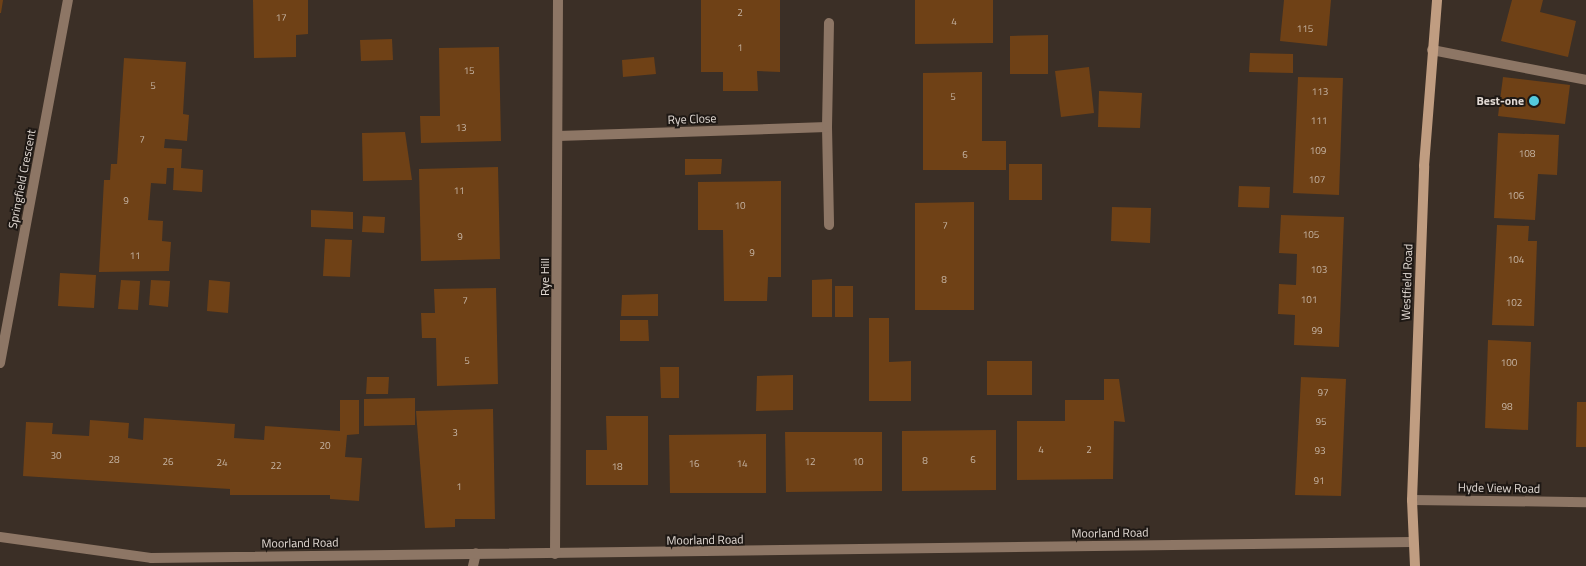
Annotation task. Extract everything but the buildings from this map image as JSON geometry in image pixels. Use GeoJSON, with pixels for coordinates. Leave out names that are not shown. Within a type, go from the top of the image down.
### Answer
{"type":"FeatureCollection","features":[{"type":"Feature","properties":{"kind":"street","name":"Springfield Crescent"},"geometry":{"type":"LineString","coordinates":[[0,363],[68,0]]}},
{"type":"Feature","properties":{"kind":"street","name":"Rye Hill"},"geometry":{"type":"LineString","coordinates":[[555,554],[558,0]]}},
{"type":"Feature","properties":{"kind":"street","name":"Westfield Road"},"geometry":{"type":"LineString","coordinates":[[1414,566],[1412,500],[1432,50],[1437,0]]}},
{"type":"Feature","properties":{"kind":"street"},"geometry":{"type":"LineString","coordinates":[[829,23],[827,127],[829,225]]}},
{"type":"Feature","properties":{"kind":"street"},"geometry":{"type":"LineString","coordinates":[[1432,50],[1586,80]]}},
{"type":"Feature","properties":{"kind":"street","name":"Rye Close"},"geometry":{"type":"LineString","coordinates":[[558,136],[827,127]]}},
{"type":"Feature","properties":{"kind":"street","name":"Hyde View Road"},"geometry":{"type":"LineString","coordinates":[[1412,500],[1586,502]]}},
{"type":"Feature","properties":{"kind":"street","name":"Moorland Road"},"geometry":{"type":"LineString","coordinates":[[0,538],[151,558],[219,561],[476,553],[555,554],[1412,542]]}},
{"type":"Feature","properties":{"kind":"street"},"geometry":{"type":"LineString","coordinates":[[473,566],[476,553]]}},
{"type":"Feature","properties":{"kind":"place","name":"Best-one"},"geometry":{"type":"Point","coordinates":[1534,101]}}]}
